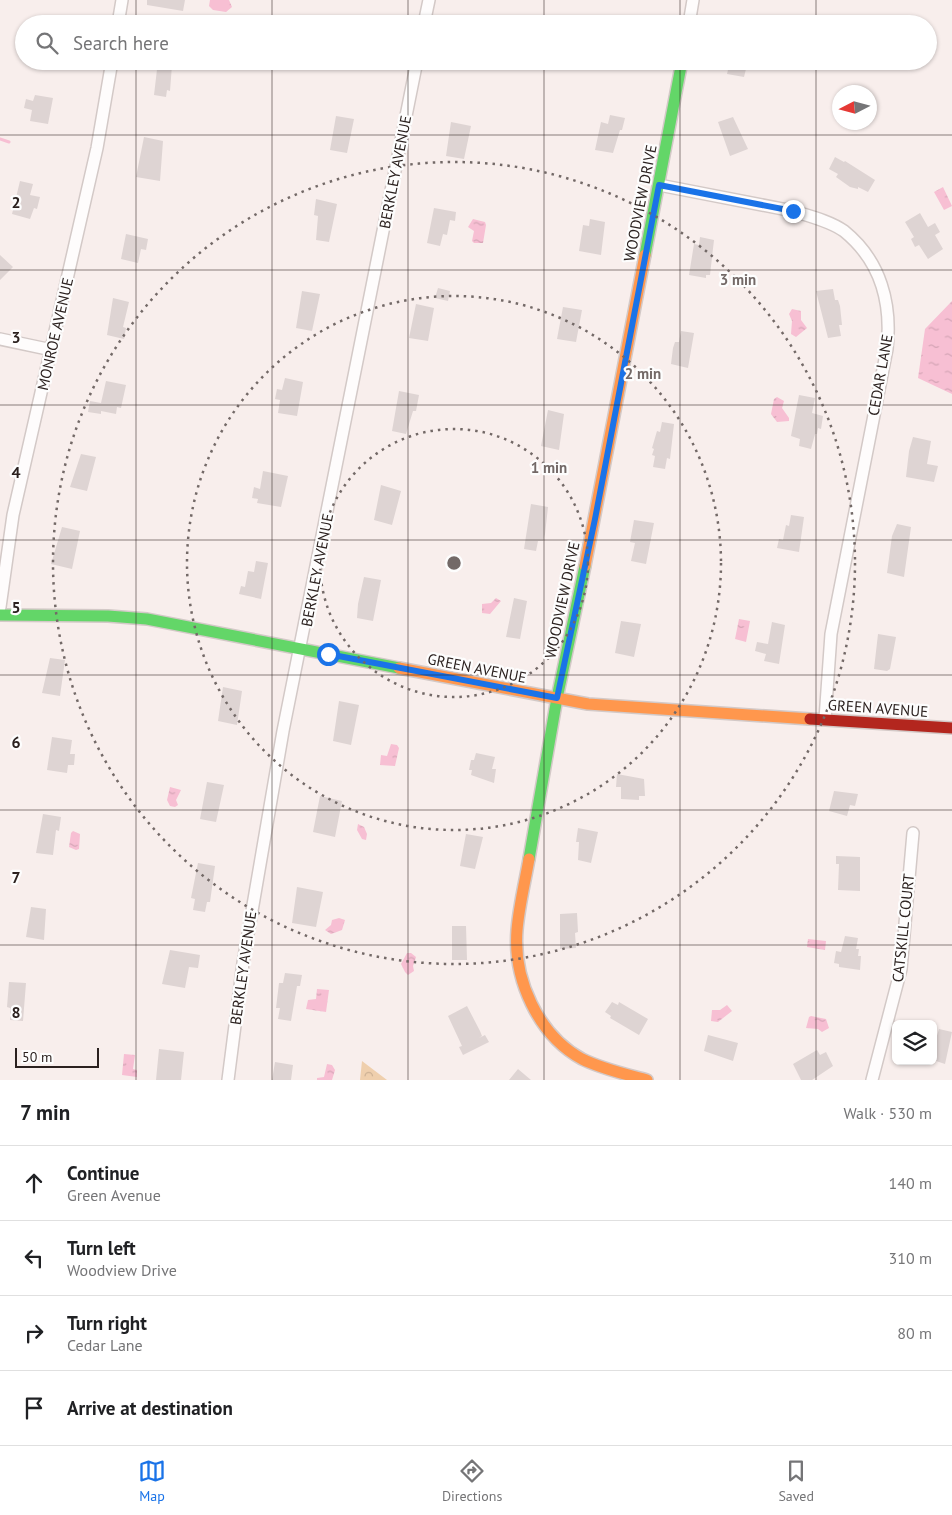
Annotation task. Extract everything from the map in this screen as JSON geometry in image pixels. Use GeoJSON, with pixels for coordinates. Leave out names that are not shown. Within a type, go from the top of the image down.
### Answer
{"type":"FeatureCollection","features":[{"type":"Feature","properties":{"kind":"street"},"geometry":{"type":"LineString","coordinates":[[120,15],[122,0]]}},
{"type":"Feature","properties":{"kind":"street"},"geometry":{"type":"LineString","coordinates":[[426,15],[429,0]]}},
{"type":"Feature","properties":{"kind":"street"},"geometry":{"type":"LineString","coordinates":[[691,15],[694,0]]}},
{"type":"Feature","properties":{"kind":"street","name":"MONROE AVENUE"},"geometry":{"type":"LineString","coordinates":[[0,607],[15,508],[97,148],[110,70]]}},
{"type":"Feature","properties":{"kind":"street","name":"BERKLEY AVENUE"},"geometry":{"type":"LineString","coordinates":[[228,1080],[243,963],[283,731],[301,649],[415,70]]}},
{"type":"Feature","properties":{"kind":"street","name":"WOODVIEW DRIVE"},"geometry":{"type":"LineString","coordinates":[[647,1080],[599,1066],[574,1053],[540,1018],[526,997],[516,951],[517,930],[557,698],[595,519],[680,70]]}},
{"type":"Feature","properties":{"kind":"street","name":"CEDAR LANE"},"geometry":{"type":"LineString","coordinates":[[659,185],[815,217],[842,230],[868,255],[881,278],[888,314],[888,350],[831,634],[825,719]]}},
{"type":"Feature","properties":{"kind":"street"},"geometry":{"type":"LineString","coordinates":[[0,339],[52,350]]}},
{"type":"Feature","properties":{"kind":"street","name":"GREEN AVENUE"},"geometry":{"type":"LineString","coordinates":[[0,615],[128,616],[588,704],[952,728]]}},
{"type":"Feature","properties":{"kind":"street","name":"CATSKILL COURT"},"geometry":{"type":"LineString","coordinates":[[872,1080],[901,969],[912,833]]}},
{"type":"Feature","properties":{"kind":"green space"},"geometry":{"type":"Polygon","coordinates":[[[362,1061],[387,1080],[360,1080],[362,1061]]]}},
{"type":"Feature","properties":{"kind":"water"},"geometry":{"type":"Polygon","coordinates":[[[210,0],[229,0],[232,7],[226,12],[213,10],[209,6],[210,0]]]}},
{"type":"Feature","properties":{"kind":"water"},"geometry":{"type":"Polygon","coordinates":[[[943,187],[952,206],[944,210],[934,192],[943,187]]]}},
{"type":"Feature","properties":{"kind":"water"},"geometry":{"type":"Polygon","coordinates":[[[473,219],[485,222],[483,243],[474,243],[472,241],[474,231],[468,227],[473,219]]]}},
{"type":"Feature","properties":{"kind":"water"},"geometry":{"type":"Polygon","coordinates":[[[952,301],[952,394],[918,378],[925,329],[952,301]]]}},
{"type":"Feature","properties":{"kind":"water"},"geometry":{"type":"Polygon","coordinates":[[[792,309],[801,311],[801,320],[807,328],[796,337],[791,334],[792,321],[789,314],[792,309]]]}},
{"type":"Feature","properties":{"kind":"water"},"geometry":{"type":"Polygon","coordinates":[[[777,397],[784,401],[782,408],[789,421],[777,422],[771,414],[774,399],[777,397]]]}},
{"type":"Feature","properties":{"kind":"water"},"geometry":{"type":"Polygon","coordinates":[[[496,598],[501,601],[490,614],[482,613],[482,604],[491,603],[496,598]]]}},
{"type":"Feature","properties":{"kind":"water"},"geometry":{"type":"Polygon","coordinates":[[[739,619],[750,621],[746,642],[735,639],[739,619]]]}},
{"type":"Feature","properties":{"kind":"water"},"geometry":{"type":"Polygon","coordinates":[[[391,744],[397,745],[399,748],[395,766],[380,765],[381,755],[387,756],[391,744]]]}},
{"type":"Feature","properties":{"kind":"water"},"geometry":{"type":"Polygon","coordinates":[[[170,787],[181,790],[176,800],[178,805],[175,807],[170,806],[167,800],[170,787]]]}},
{"type":"Feature","properties":{"kind":"water"},"geometry":{"type":"Polygon","coordinates":[[[358,824],[364,827],[367,834],[366,840],[362,839],[357,830],[358,824]]]}},
{"type":"Feature","properties":{"kind":"water"},"geometry":{"type":"Polygon","coordinates":[[[73,831],[80,834],[79,849],[76,850],[69,847],[73,831]]]}},
{"type":"Feature","properties":{"kind":"water"},"geometry":{"type":"Polygon","coordinates":[[[339,918],[345,920],[342,930],[331,934],[325,930],[331,925],[332,920],[339,918]]]}},
{"type":"Feature","properties":{"kind":"water"},"geometry":{"type":"Polygon","coordinates":[[[808,939],[826,941],[825,950],[807,947],[808,939]]]}},
{"type":"Feature","properties":{"kind":"water"},"geometry":{"type":"Polygon","coordinates":[[[407,953],[411,953],[416,957],[413,966],[414,971],[408,975],[401,964],[407,953]]]}},
{"type":"Feature","properties":{"kind":"water"},"geometry":{"type":"Polygon","coordinates":[[[317,989],[329,990],[326,1012],[306,1009],[308,1000],[316,999],[317,989]]]}},
{"type":"Feature","properties":{"kind":"water"},"geometry":{"type":"Polygon","coordinates":[[[727,1005],[732,1011],[718,1022],[711,1021],[712,1010],[720,1010],[727,1005]]]}},
{"type":"Feature","properties":{"kind":"water"},"geometry":{"type":"Polygon","coordinates":[[[811,1016],[826,1019],[829,1028],[822,1032],[818,1029],[806,1028],[811,1016]]]}},
{"type":"Feature","properties":{"kind":"water"},"geometry":{"type":"Polygon","coordinates":[[[124,1054],[135,1055],[133,1069],[137,1070],[137,1077],[122,1075],[124,1054]]]}},
{"type":"Feature","properties":{"kind":"water"},"geometry":{"type":"Polygon","coordinates":[[[327,1064],[332,1065],[335,1070],[332,1080],[317,1080],[317,1078],[324,1077],[327,1064]]]}},
{"type":"Feature","properties":{"kind":"building"},"geometry":{"type":"Polygon","coordinates":[[[147,0],[185,0],[183,11],[147,5],[147,0]]]}},
{"type":"Feature","properties":{"kind":"building"},"geometry":{"type":"Polygon","coordinates":[[[157,70],[172,70],[170,91],[167,90],[166,97],[154,95],[157,70]]]}},
{"type":"Feature","properties":{"kind":"building"},"geometry":{"type":"Polygon","coordinates":[[[728,70],[746,70],[744,77],[727,74],[728,70]]]}},
{"type":"Feature","properties":{"kind":"building"},"geometry":{"type":"Polygon","coordinates":[[[35,95],[53,98],[48,124],[30,121],[32,110],[24,108],[26,99],[33,101],[35,95]]]}},
{"type":"Feature","properties":{"kind":"building"},"geometry":{"type":"Polygon","coordinates":[[[610,115],[625,118],[613,153],[595,150],[601,122],[608,124],[610,115]]]}},
{"type":"Feature","properties":{"kind":"building"},"geometry":{"type":"Polygon","coordinates":[[[336,116],[354,119],[347,153],[330,150],[336,116]]]}},
{"type":"Feature","properties":{"kind":"building"},"geometry":{"type":"Polygon","coordinates":[[[733,117],[748,149],[730,156],[718,122],[733,117]]]}},
{"type":"Feature","properties":{"kind":"building"},"geometry":{"type":"Polygon","coordinates":[[[451,122],[471,126],[464,159],[446,156],[451,122]]]}},
{"type":"Feature","properties":{"kind":"building"},"geometry":{"type":"Polygon","coordinates":[[[144,137],[163,141],[160,181],[136,177],[144,137]]]}},
{"type":"Feature","properties":{"kind":"building"},"geometry":{"type":"Polygon","coordinates":[[[835,157],[845,161],[875,180],[868,192],[858,187],[858,189],[850,187],[836,177],[838,174],[829,169],[835,157]]]}},
{"type":"Feature","properties":{"kind":"building"},"geometry":{"type":"Polygon","coordinates":[[[20,181],[33,184],[30,195],[40,197],[37,209],[34,208],[30,219],[12,214],[20,181]]]}},
{"type":"Feature","properties":{"kind":"building"},"geometry":{"type":"Polygon","coordinates":[[[316,199],[337,204],[329,242],[316,240],[318,216],[314,215],[316,199]]]}},
{"type":"Feature","properties":{"kind":"building"},"geometry":{"type":"Polygon","coordinates":[[[434,208],[456,212],[455,221],[450,220],[447,235],[443,234],[440,246],[427,243],[434,208]]]}},
{"type":"Feature","properties":{"kind":"building"},"geometry":{"type":"Polygon","coordinates":[[[920,213],[928,227],[935,223],[940,232],[935,235],[943,249],[928,259],[919,245],[915,247],[911,239],[914,237],[905,222],[920,213]]]}},
{"type":"Feature","properties":{"kind":"building"},"geometry":{"type":"Polygon","coordinates":[[[590,219],[605,222],[601,255],[579,251],[583,225],[589,226],[590,219]]]}},
{"type":"Feature","properties":{"kind":"building"},"geometry":{"type":"Polygon","coordinates":[[[126,234],[148,239],[146,250],[141,249],[138,263],[121,259],[126,234]]]}},
{"type":"Feature","properties":{"kind":"building"},"geometry":{"type":"Polygon","coordinates":[[[700,237],[714,240],[710,275],[706,275],[706,278],[689,275],[694,244],[699,245],[700,237]]]}},
{"type":"Feature","properties":{"kind":"building"},"geometry":{"type":"Polygon","coordinates":[[[0,255],[13,267],[0,280],[0,255]]]}},
{"type":"Feature","properties":{"kind":"building"},"geometry":{"type":"Polygon","coordinates":[[[438,288],[450,291],[448,301],[435,298],[438,288]]]}},
{"type":"Feature","properties":{"kind":"building"},"geometry":{"type":"Polygon","coordinates":[[[833,289],[835,300],[838,300],[840,306],[842,325],[839,325],[841,336],[828,338],[816,291],[833,289]]]}},
{"type":"Feature","properties":{"kind":"building"},"geometry":{"type":"Polygon","coordinates":[[[302,291],[320,294],[312,331],[296,328],[302,291]]]}},
{"type":"Feature","properties":{"kind":"building"},"geometry":{"type":"Polygon","coordinates":[[[113,298],[129,302],[123,327],[126,328],[124,339],[107,335],[113,298]]]}},
{"type":"Feature","properties":{"kind":"building"},"geometry":{"type":"Polygon","coordinates":[[[416,304],[434,308],[428,341],[409,338],[416,304]]]}},
{"type":"Feature","properties":{"kind":"building"},"geometry":{"type":"Polygon","coordinates":[[[563,307],[582,310],[576,342],[557,339],[563,307]]]}},
{"type":"Feature","properties":{"kind":"building"},"geometry":{"type":"Polygon","coordinates":[[[681,331],[694,333],[688,368],[671,364],[673,348],[675,342],[679,342],[681,331]]]}},
{"type":"Feature","properties":{"kind":"building"},"geometry":{"type":"Polygon","coordinates":[[[285,378],[303,382],[297,416],[278,413],[280,400],[275,399],[277,389],[282,390],[285,378]]]}},
{"type":"Feature","properties":{"kind":"building"},"geometry":{"type":"Polygon","coordinates":[[[106,381],[126,385],[121,408],[117,407],[116,414],[101,411],[101,414],[88,412],[90,401],[101,403],[106,381]]]}},
{"type":"Feature","properties":{"kind":"building"},"geometry":{"type":"Polygon","coordinates":[[[399,391],[419,395],[416,411],[413,411],[406,434],[392,431],[399,391]]]}},
{"type":"Feature","properties":{"kind":"building"},"geometry":{"type":"Polygon","coordinates":[[[799,395],[815,398],[812,413],[823,416],[821,429],[818,428],[817,434],[815,434],[811,449],[799,446],[800,439],[791,436],[799,395]]]}},
{"type":"Feature","properties":{"kind":"building"},"geometry":{"type":"Polygon","coordinates":[[[548,410],[564,414],[559,450],[541,446],[548,410]]]}},
{"type":"Feature","properties":{"kind":"building"},"geometry":{"type":"Polygon","coordinates":[[[662,422],[674,424],[670,459],[667,458],[665,469],[653,467],[655,456],[652,455],[657,431],[660,432],[662,422]]]}},
{"type":"Feature","properties":{"kind":"building"},"geometry":{"type":"Polygon","coordinates":[[[913,437],[931,441],[927,464],[938,466],[934,482],[906,477],[909,451],[913,437]]]}},
{"type":"Feature","properties":{"kind":"building"},"geometry":{"type":"Polygon","coordinates":[[[81,454],[96,457],[87,491],[70,487],[81,454]]]}},
{"type":"Feature","properties":{"kind":"building"},"geometry":{"type":"Polygon","coordinates":[[[263,471],[288,476],[281,507],[257,503],[258,499],[252,498],[254,487],[260,489],[263,471]]]}},
{"type":"Feature","properties":{"kind":"building"},"geometry":{"type":"Polygon","coordinates":[[[381,485],[401,491],[392,525],[374,520],[381,485]]]}},
{"type":"Feature","properties":{"kind":"building"},"geometry":{"type":"Polygon","coordinates":[[[531,504],[548,507],[545,534],[543,541],[538,541],[536,551],[524,549],[531,504]]]}},
{"type":"Feature","properties":{"kind":"building"},"geometry":{"type":"Polygon","coordinates":[[[791,515],[804,517],[799,552],[777,548],[779,539],[783,540],[786,525],[789,526],[791,515]]]}},
{"type":"Feature","properties":{"kind":"building"},"geometry":{"type":"Polygon","coordinates":[[[634,520],[654,523],[646,564],[631,561],[635,543],[630,542],[634,520]]]}},
{"type":"Feature","properties":{"kind":"building"},"geometry":{"type":"Polygon","coordinates":[[[897,524],[911,527],[904,577],[887,573],[892,536],[897,524]]]}},
{"type":"Feature","properties":{"kind":"building"},"geometry":{"type":"Polygon","coordinates":[[[62,527],[80,531],[72,569],[51,564],[62,527]]]}},
{"type":"Feature","properties":{"kind":"building"},"geometry":{"type":"Polygon","coordinates":[[[256,561],[268,563],[261,599],[239,594],[241,586],[245,587],[248,571],[254,572],[256,561]]]}},
{"type":"Feature","properties":{"kind":"building"},"geometry":{"type":"Polygon","coordinates":[[[364,577],[381,580],[373,621],[357,618],[364,577]]]}},
{"type":"Feature","properties":{"kind":"building"},"geometry":{"type":"Polygon","coordinates":[[[514,598],[527,601],[520,639],[506,637],[514,598]]]}},
{"type":"Feature","properties":{"kind":"building"},"geometry":{"type":"Polygon","coordinates":[[[621,621],[641,624],[634,657],[615,653],[621,621]]]}},
{"type":"Feature","properties":{"kind":"building"},"geometry":{"type":"Polygon","coordinates":[[[772,622],[785,625],[779,664],[764,661],[766,654],[755,651],[757,642],[768,644],[772,622]]]}},
{"type":"Feature","properties":{"kind":"building"},"geometry":{"type":"Polygon","coordinates":[[[878,634],[896,637],[890,669],[887,671],[874,669],[878,634]]]}},
{"type":"Feature","properties":{"kind":"building"},"geometry":{"type":"Polygon","coordinates":[[[50,658],[65,660],[60,696],[42,693],[50,658]]]}},
{"type":"Feature","properties":{"kind":"building"},"geometry":{"type":"Polygon","coordinates":[[[223,687],[242,691],[237,725],[218,721],[223,687]]]}},
{"type":"Feature","properties":{"kind":"building"},"geometry":{"type":"Polygon","coordinates":[[[339,701],[359,705],[351,745],[333,741],[339,701]]]}},
{"type":"Feature","properties":{"kind":"building"},"geometry":{"type":"Polygon","coordinates":[[[52,737],[72,740],[70,754],[75,754],[74,765],[68,765],[67,773],[47,770],[52,737]]]}},
{"type":"Feature","properties":{"kind":"building"},"geometry":{"type":"Polygon","coordinates":[[[476,753],[495,757],[492,769],[496,769],[494,783],[471,775],[472,770],[469,770],[471,760],[474,760],[476,753]]]}},
{"type":"Feature","properties":{"kind":"building"},"geometry":{"type":"Polygon","coordinates":[[[617,774],[644,779],[645,796],[639,796],[639,800],[621,799],[621,787],[616,787],[617,774]]]}},
{"type":"Feature","properties":{"kind":"building"},"geometry":{"type":"Polygon","coordinates":[[[207,782],[224,785],[216,822],[200,819],[207,782]]]}},
{"type":"Feature","properties":{"kind":"building"},"geometry":{"type":"Polygon","coordinates":[[[834,791],[858,794],[855,806],[850,805],[847,816],[829,811],[834,791]]]}},
{"type":"Feature","properties":{"kind":"building"},"geometry":{"type":"Polygon","coordinates":[[[320,796],[342,801],[335,837],[313,832],[320,796]]]}},
{"type":"Feature","properties":{"kind":"building"},"geometry":{"type":"Polygon","coordinates":[[[43,814],[61,817],[59,831],[56,830],[53,855],[36,853],[43,814]]]}},
{"type":"Feature","properties":{"kind":"building"},"geometry":{"type":"Polygon","coordinates":[[[578,828],[598,832],[591,863],[578,860],[579,842],[576,842],[578,828]]]}},
{"type":"Feature","properties":{"kind":"building"},"geometry":{"type":"Polygon","coordinates":[[[466,834],[483,837],[475,869],[460,866],[466,834]]]}},
{"type":"Feature","properties":{"kind":"building"},"geometry":{"type":"Polygon","coordinates":[[[836,856],[860,857],[860,891],[838,890],[839,864],[836,864],[836,856]]]}},
{"type":"Feature","properties":{"kind":"building"},"geometry":{"type":"Polygon","coordinates":[[[198,863],[215,866],[210,902],[207,902],[205,912],[193,910],[195,899],[191,898],[198,863]]]}},
{"type":"Feature","properties":{"kind":"building"},"geometry":{"type":"Polygon","coordinates":[[[297,887],[323,892],[316,927],[292,923],[297,887]]]}},
{"type":"Feature","properties":{"kind":"building"},"geometry":{"type":"Polygon","coordinates":[[[31,907],[46,909],[44,940],[26,937],[31,907]]]}},
{"type":"Feature","properties":{"kind":"building"},"geometry":{"type":"Polygon","coordinates":[[[577,913],[578,932],[575,933],[576,948],[560,949],[560,914],[577,913]]]}},
{"type":"Feature","properties":{"kind":"building"},"geometry":{"type":"Polygon","coordinates":[[[452,926],[466,926],[467,960],[452,960],[452,926]]]}},
{"type":"Feature","properties":{"kind":"building"},"geometry":{"type":"Polygon","coordinates":[[[845,936],[858,938],[856,949],[859,949],[858,956],[861,956],[860,970],[839,967],[839,964],[834,963],[836,951],[841,952],[845,936]]]}},
{"type":"Feature","properties":{"kind":"building"},"geometry":{"type":"Polygon","coordinates":[[[170,950],[200,955],[198,968],[189,967],[185,988],[162,984],[170,950]]]}},
{"type":"Feature","properties":{"kind":"building"},"geometry":{"type":"Polygon","coordinates":[[[285,973],[302,975],[300,986],[297,986],[291,1021],[278,1019],[280,1008],[276,1008],[279,983],[283,983],[285,973]]]}},
{"type":"Feature","properties":{"kind":"building"},"geometry":{"type":"Polygon","coordinates":[[[9,982],[26,983],[23,1021],[10,1020],[10,1008],[7,1007],[9,982]]]}},
{"type":"Feature","properties":{"kind":"building"},"geometry":{"type":"Polygon","coordinates":[[[612,1002],[618,1005],[619,1002],[648,1019],[639,1035],[610,1018],[611,1016],[605,1012],[612,1002]]]}},
{"type":"Feature","properties":{"kind":"building"},"geometry":{"type":"Polygon","coordinates":[[[467,1006],[482,1036],[479,1038],[485,1035],[489,1042],[463,1055],[459,1047],[462,1046],[448,1016],[467,1006]]]}},
{"type":"Feature","properties":{"kind":"building"},"geometry":{"type":"Polygon","coordinates":[[[939,1029],[952,1032],[945,1064],[937,1061],[937,1036],[939,1029]]]}},
{"type":"Feature","properties":{"kind":"building"},"geometry":{"type":"Polygon","coordinates":[[[708,1035],[738,1043],[733,1061],[704,1051],[708,1035]]]}},
{"type":"Feature","properties":{"kind":"building"},"geometry":{"type":"Polygon","coordinates":[[[159,1049],[184,1052],[181,1080],[156,1080],[159,1049]]]}},
{"type":"Feature","properties":{"kind":"building"},"geometry":{"type":"Polygon","coordinates":[[[817,1050],[820,1055],[826,1052],[833,1066],[812,1080],[801,1080],[793,1064],[817,1050]]]}},
{"type":"Feature","properties":{"kind":"building"},"geometry":{"type":"Polygon","coordinates":[[[275,1062],[293,1065],[291,1080],[272,1080],[275,1062]]]}},
{"type":"Feature","properties":{"kind":"building"},"geometry":{"type":"Polygon","coordinates":[[[518,1069],[531,1080],[509,1080],[518,1069]]]}},
{"type":"Feature","properties":{"kind":"waterway"},"geometry":{"type":"LineString","coordinates":[[0,139],[9,142]]}},
{"type":"Feature","properties":{"kind":"traffic: fast"},"geometry":{"type":"LineString","coordinates":[[645,255],[680,70]]}},
{"type":"Feature","properties":{"kind":"traffic: fast"},"geometry":{"type":"LineString","coordinates":[[529,859],[557,698],[585,566]]}},
{"type":"Feature","properties":{"kind":"traffic: fast"},"geometry":{"type":"LineString","coordinates":[[0,615],[108,616],[147,619],[399,668]]}},
{"type":"Feature","properties":{"kind":"traffic: slow"},"geometry":{"type":"LineString","coordinates":[[585,566],[645,255]]}},
{"type":"Feature","properties":{"kind":"traffic: slow"},"geometry":{"type":"LineString","coordinates":[[399,668],[588,704],[810,719]]}},
{"type":"Feature","properties":{"kind":"traffic: slow"},"geometry":{"type":"LineString","coordinates":[[529,859],[518,921],[517,949],[519,967],[531,1004],[541,1021],[566,1049],[590,1063],[647,1080]]}},
{"type":"Feature","properties":{"kind":"traffic: jam"},"geometry":{"type":"LineString","coordinates":[[810,719],[952,728]]}},
{"type":"Feature","properties":{"kind":"route"},"geometry":{"type":"LineString","coordinates":[[328,654],[557,698],[595,519],[659,185],[793,211]]}}]}
